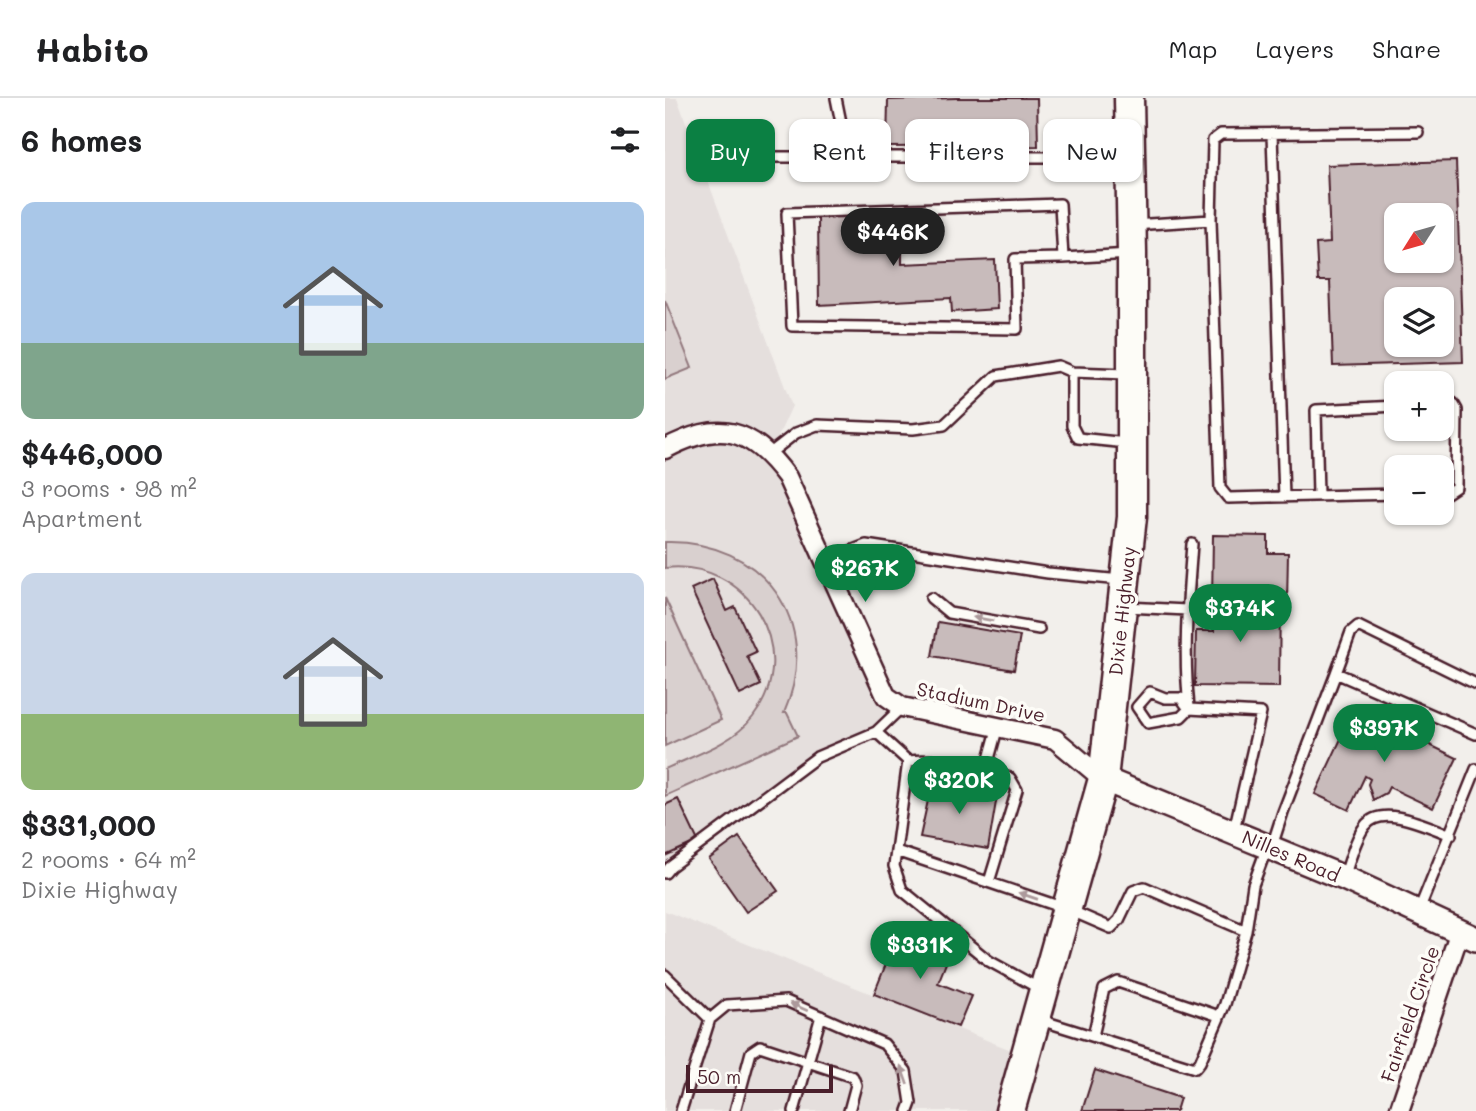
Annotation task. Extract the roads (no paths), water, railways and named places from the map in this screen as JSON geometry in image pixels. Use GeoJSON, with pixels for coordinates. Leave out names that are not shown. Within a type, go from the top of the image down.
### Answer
{"type":"FeatureCollection","features":[{"type":"Feature","properties":{"kind":"main road","name":"Dixie Highway"},"geometry":{"type":"LineString","coordinates":[[1129,98],[1129,119]]}},
{"type":"Feature","properties":{"kind":"main road","name":"Dixie Highway"},"geometry":{"type":"LineString","coordinates":[[1010,1111],[1124,705],[1125,594],[1132,517],[1133,443],[1131,182]]}},
{"type":"Feature","properties":{"kind":"street","name":"Stadium Drive"},"geometry":{"type":"LineString","coordinates":[[665,449],[685,439],[715,431],[742,435],[769,454],[787,477],[886,696],[902,707],[1055,739],[1103,779]]}},
{"type":"Feature","properties":{"kind":"street","name":"Nilles Road"},"geometry":{"type":"LineString","coordinates":[[1103,779],[1344,878],[1468,935]]}},
{"type":"Feature","properties":{"kind":"street","name":"Fairfield Circle"},"geometry":{"type":"LineString","coordinates":[[1399,1111],[1468,935]]}},
{"type":"Feature","properties":{"kind":"lane"},"geometry":{"type":"LineString","coordinates":[[836,98],[840,119]]}},
{"type":"Feature","properties":{"kind":"lane"},"geometry":{"type":"LineString","coordinates":[[1384,494],[1228,498],[1220,488],[1211,220],[1213,140],[1221,134],[1417,132]]}},
{"type":"Feature","properties":{"kind":"lane"},"geometry":{"type":"LineString","coordinates":[[1272,134],[1285,497]]}},
{"type":"Feature","properties":{"kind":"lane"},"geometry":{"type":"LineString","coordinates":[[891,157],[1043,157]]}},
{"type":"Feature","properties":{"kind":"lane"},"geometry":{"type":"LineString","coordinates":[[1063,258],[1060,204],[787,214],[792,326],[1017,329],[1015,259],[1063,258],[1132,253]]}},
{"type":"Feature","properties":{"kind":"lane"},"geometry":{"type":"LineString","coordinates":[[1132,225],[1211,220]]}},
{"type":"Feature","properties":{"kind":"lane"},"geometry":{"type":"LineString","coordinates":[[769,454],[796,433],[817,425],[913,429],[944,425],[996,376],[1058,366],[1072,372],[1132,374]]}},
{"type":"Feature","properties":{"kind":"lane"},"geometry":{"type":"LineString","coordinates":[[1072,372],[1072,426],[1078,438],[1133,443]]}},
{"type":"Feature","properties":{"kind":"lane"},"geometry":{"type":"LineString","coordinates":[[1454,405],[1457,410],[1454,488]]}},
{"type":"Feature","properties":{"kind":"lane"},"geometry":{"type":"LineString","coordinates":[[1318,496],[1316,410],[1384,407]]}},
{"type":"Feature","properties":{"kind":"lane"},"geometry":{"type":"LineString","coordinates":[[1189,709],[1186,680],[1187,610],[1192,544]]}},
{"type":"Feature","properties":{"kind":"lane"},"geometry":{"type":"LineString","coordinates":[[825,561],[866,545],[1048,573],[1187,610]]}},
{"type":"Feature","properties":{"kind":"lane"},"geometry":{"type":"LineString","coordinates":[[932,598],[949,613],[1039,629]]}},
{"type":"Feature","properties":{"kind":"lane"},"geometry":{"type":"LineString","coordinates":[[1036,1019],[1195,1068],[1219,1016],[1246,931],[1253,885],[1351,632],[1358,626],[1476,684]]}},
{"type":"Feature","properties":{"kind":"lane"},"geometry":{"type":"LineString","coordinates":[[1336,673],[1476,734]]}},
{"type":"Feature","properties":{"kind":"lane"},"geometry":{"type":"LineString","coordinates":[[1189,709],[1181,698],[1165,698],[1150,692],[1124,705],[1148,723],[1181,717],[1189,709],[1261,713],[1234,832]]}},
{"type":"Feature","properties":{"kind":"lane"},"geometry":{"type":"LineString","coordinates":[[665,873],[817,757],[876,732],[902,707]]}},
{"type":"Feature","properties":{"kind":"lane"},"geometry":{"type":"LineString","coordinates":[[986,770],[998,726]]}},
{"type":"Feature","properties":{"kind":"lane"},"geometry":{"type":"LineString","coordinates":[[876,732],[908,761],[938,762],[986,770],[1010,778],[1017,790],[989,882]]}},
{"type":"Feature","properties":{"kind":"lane"},"geometry":{"type":"LineString","coordinates":[[908,761],[900,803],[894,866],[902,890],[989,961],[1044,991]]}},
{"type":"Feature","properties":{"kind":"lane"},"geometry":{"type":"LineString","coordinates":[[1418,912],[1476,769]]}},
{"type":"Feature","properties":{"kind":"lane"},"geometry":{"type":"LineString","coordinates":[[1344,878],[1364,827],[1374,818],[1386,815],[1416,822],[1451,835]]}},
{"type":"Feature","properties":{"kind":"lane"},"geometry":{"type":"LineString","coordinates":[[896,851],[1067,909],[1111,928],[1119,920],[1133,891],[1144,887],[1246,931]]}},
{"type":"Feature","properties":{"kind":"lane"},"geometry":{"type":"LineString","coordinates":[[665,975],[710,1019]]}},
{"type":"Feature","properties":{"kind":"lane"},"geometry":{"type":"LineString","coordinates":[[1093,1036],[1104,989],[1118,982],[1219,1016]]}},
{"type":"Feature","properties":{"kind":"lane"},"geometry":{"type":"LineString","coordinates":[[681,1111],[710,1019],[727,1005],[786,1001],[884,1044],[906,1070],[911,1103],[908,1111]]}},
{"type":"Feature","properties":{"kind":"lane"},"geometry":{"type":"LineString","coordinates":[[794,1111],[821,1016]]}},
{"type":"Feature","properties":{"kind":"lane"},"geometry":{"type":"LineString","coordinates":[[735,1111],[751,1052],[760,1046],[853,1077],[856,1086],[849,1111]]}}]}
